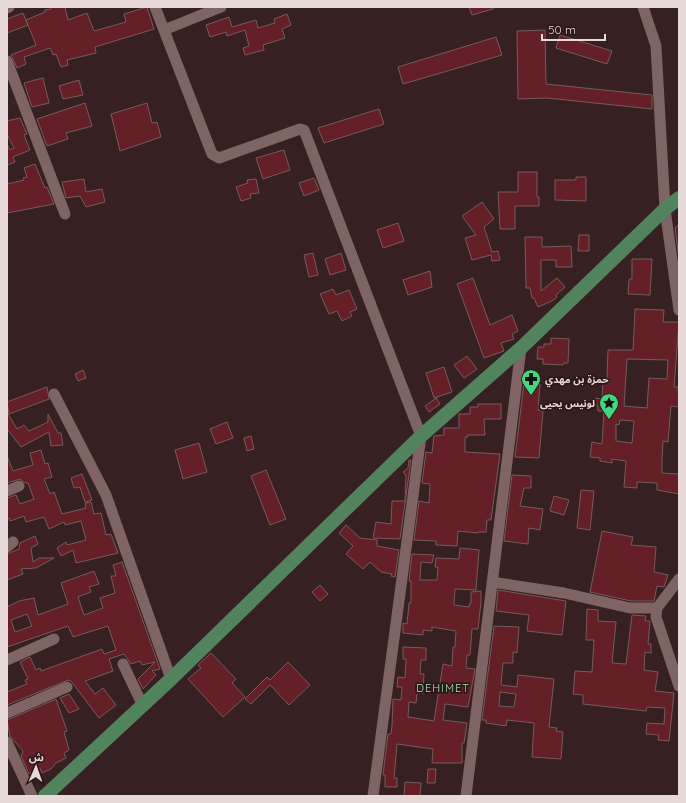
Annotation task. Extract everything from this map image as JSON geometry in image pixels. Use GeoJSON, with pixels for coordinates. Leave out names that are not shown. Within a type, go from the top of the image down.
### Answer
{"type":"FeatureCollection","features":[{"type":"Feature","properties":{"kind":"main road"},"geometry":{"type":"LineString","coordinates":[[45,796],[172,679],[421,436],[521,348],[679,198]]}},
{"type":"Feature","properties":{"kind":"street"},"geometry":{"type":"LineString","coordinates":[[155,7],[212,154],[219,158],[300,129],[304,130],[421,436],[373,796]]}},
{"type":"Feature","properties":{"kind":"street"},"geometry":{"type":"LineString","coordinates":[[164,30],[221,7]]}},
{"type":"Feature","properties":{"kind":"street"},"geometry":{"type":"LineString","coordinates":[[644,7],[656,46],[665,210],[679,310]]}},
{"type":"Feature","properties":{"kind":"street"},"geometry":{"type":"LineString","coordinates":[[7,62],[66,214]]}},
{"type":"Feature","properties":{"kind":"street"},"geometry":{"type":"LineString","coordinates":[[466,796],[521,348]]}},
{"type":"Feature","properties":{"kind":"street"},"geometry":{"type":"LineString","coordinates":[[54,394],[106,496],[172,679]]}},
{"type":"Feature","properties":{"kind":"street"},"geometry":{"type":"LineString","coordinates":[[7,491],[19,486]]}},
{"type":"Feature","properties":{"kind":"street"},"geometry":{"type":"LineString","coordinates":[[679,579],[657,608],[656,617],[679,686]]}},
{"type":"Feature","properties":{"kind":"street"},"geometry":{"type":"LineString","coordinates":[[492,582],[564,593],[630,608],[657,608]]}},
{"type":"Feature","properties":{"kind":"street"},"geometry":{"type":"LineString","coordinates":[[7,660],[54,639]]}},
{"type":"Feature","properties":{"kind":"street"},"geometry":{"type":"LineString","coordinates":[[123,664],[143,706]]}},
{"type":"Feature","properties":{"kind":"street"},"geometry":{"type":"LineString","coordinates":[[7,713],[67,687]]}},
{"type":"Feature","properties":{"kind":"street"},"geometry":{"type":"LineString","coordinates":[[7,742],[32,796]]}},
{"type":"Feature","properties":{"kind":"building"},"geometry":{"type":"Polygon","coordinates":[[[51,7],[65,7],[68,20],[87,13],[94,31],[126,22],[124,14],[147,7],[154,29],[95,47],[96,53],[67,60],[68,65],[61,67],[56,54],[53,55],[50,48],[24,57],[26,64],[17,68],[11,55],[36,45],[26,20],[45,12],[45,10],[51,9],[51,7]]]}},
{"type":"Feature","properties":{"kind":"building"},"geometry":{"type":"Polygon","coordinates":[[[469,7],[493,7],[493,9],[472,15],[469,7]]]}},
{"type":"Feature","properties":{"kind":"building"},"geometry":{"type":"Polygon","coordinates":[[[23,13],[28,25],[7,33],[7,19],[23,13]]]}},
{"type":"Feature","properties":{"kind":"building"},"geometry":{"type":"Polygon","coordinates":[[[287,14],[291,25],[282,29],[285,38],[263,45],[264,50],[245,55],[243,48],[249,46],[245,30],[227,36],[226,32],[210,37],[206,25],[229,17],[232,27],[256,20],[258,28],[275,23],[274,19],[287,14]]]}},
{"type":"Feature","properties":{"kind":"building"},"geometry":{"type":"Polygon","coordinates":[[[545,30],[546,84],[652,95],[652,109],[547,98],[518,99],[517,31],[545,30]]]}},
{"type":"Feature","properties":{"kind":"building"},"geometry":{"type":"Polygon","coordinates":[[[560,35],[612,51],[607,64],[556,48],[560,35]]]}},
{"type":"Feature","properties":{"kind":"building"},"geometry":{"type":"Polygon","coordinates":[[[496,37],[502,55],[403,84],[398,67],[496,37]]]}},
{"type":"Feature","properties":{"kind":"building"},"geometry":{"type":"Polygon","coordinates":[[[43,78],[49,103],[32,107],[24,83],[43,78]]]}},
{"type":"Feature","properties":{"kind":"building"},"geometry":{"type":"Polygon","coordinates":[[[79,80],[83,95],[63,99],[59,86],[79,80]]]}},
{"type":"Feature","properties":{"kind":"building"},"geometry":{"type":"Polygon","coordinates":[[[85,103],[92,126],[66,133],[68,139],[47,146],[37,119],[85,103]]]}},
{"type":"Feature","properties":{"kind":"building"},"geometry":{"type":"Polygon","coordinates":[[[147,103],[152,123],[157,122],[161,137],[120,151],[111,114],[147,103]]]}},
{"type":"Feature","properties":{"kind":"building"},"geometry":{"type":"Polygon","coordinates":[[[379,109],[384,124],[324,143],[318,128],[379,109]]]}},
{"type":"Feature","properties":{"kind":"building"},"geometry":{"type":"Polygon","coordinates":[[[20,118],[27,134],[24,135],[30,150],[13,157],[15,162],[7,165],[7,144],[10,150],[14,148],[7,136],[7,121],[20,118]]]}},
{"type":"Feature","properties":{"kind":"building"},"geometry":{"type":"Polygon","coordinates":[[[284,150],[290,170],[263,179],[256,158],[284,150]]]}},
{"type":"Feature","properties":{"kind":"building"},"geometry":{"type":"Polygon","coordinates":[[[35,164],[45,188],[47,187],[54,204],[7,213],[7,184],[24,180],[23,178],[27,177],[24,168],[35,164]]]}},
{"type":"Feature","properties":{"kind":"building"},"geometry":{"type":"Polygon","coordinates":[[[518,172],[537,172],[537,197],[539,197],[539,206],[515,206],[515,229],[500,229],[498,192],[518,192],[518,172]]]}},
{"type":"Feature","properties":{"kind":"building"},"geometry":{"type":"Polygon","coordinates":[[[576,177],[586,177],[586,201],[555,200],[555,180],[576,180],[576,177]]]}},
{"type":"Feature","properties":{"kind":"building"},"geometry":{"type":"Polygon","coordinates":[[[314,178],[319,190],[304,196],[299,183],[314,178]]]}},
{"type":"Feature","properties":{"kind":"building"},"geometry":{"type":"Polygon","coordinates":[[[84,179],[86,192],[102,189],[105,202],[86,207],[80,196],[66,198],[62,182],[84,179]]]}},
{"type":"Feature","properties":{"kind":"building"},"geometry":{"type":"Polygon","coordinates":[[[256,179],[259,193],[250,194],[251,198],[241,201],[236,187],[248,183],[247,180],[256,179]]]}},
{"type":"Feature","properties":{"kind":"building"},"geometry":{"type":"Polygon","coordinates":[[[482,202],[494,219],[484,227],[492,252],[498,251],[500,260],[492,261],[491,255],[472,260],[465,238],[476,235],[462,216],[482,202]]]}},
{"type":"Feature","properties":{"kind":"building"},"geometry":{"type":"Polygon","coordinates":[[[398,223],[404,241],[383,248],[377,230],[398,223]]]}},
{"type":"Feature","properties":{"kind":"building"},"geometry":{"type":"Polygon","coordinates":[[[679,224],[679,259],[675,228],[679,224]]]}},
{"type":"Feature","properties":{"kind":"building"},"geometry":{"type":"Polygon","coordinates":[[[579,235],[589,235],[589,251],[578,251],[579,235]]]}},
{"type":"Feature","properties":{"kind":"building"},"geometry":{"type":"Polygon","coordinates":[[[525,237],[542,237],[542,247],[571,246],[572,267],[556,267],[556,260],[541,260],[541,291],[557,278],[565,287],[552,301],[538,307],[534,298],[532,298],[530,288],[526,288],[525,237]]]}},
{"type":"Feature","properties":{"kind":"building"},"geometry":{"type":"Polygon","coordinates":[[[313,253],[318,275],[309,277],[304,255],[313,253]]]}},
{"type":"Feature","properties":{"kind":"building"},"geometry":{"type":"Polygon","coordinates":[[[341,253],[346,270],[330,275],[325,259],[341,253]]]}},
{"type":"Feature","properties":{"kind":"building"},"geometry":{"type":"Polygon","coordinates":[[[632,259],[652,259],[650,295],[628,294],[629,279],[632,279],[632,259]]]}},
{"type":"Feature","properties":{"kind":"building"},"geometry":{"type":"Polygon","coordinates":[[[430,271],[432,287],[408,295],[403,280],[430,271]]]}},
{"type":"Feature","properties":{"kind":"building"},"geometry":{"type":"Polygon","coordinates":[[[473,278],[490,325],[512,315],[518,331],[512,334],[514,339],[501,343],[504,351],[484,358],[457,284],[473,278]]]}},
{"type":"Feature","properties":{"kind":"building"},"geometry":{"type":"Polygon","coordinates":[[[333,289],[336,295],[349,290],[357,309],[350,312],[352,316],[342,321],[337,311],[329,314],[320,294],[333,289]]]}},
{"type":"Feature","properties":{"kind":"building"},"geometry":{"type":"Polygon","coordinates":[[[635,309],[664,310],[663,322],[679,322],[674,387],[678,387],[679,407],[671,406],[668,442],[663,441],[662,473],[679,474],[679,494],[657,490],[657,483],[637,482],[637,488],[624,487],[626,461],[612,459],[612,463],[600,461],[600,458],[590,457],[592,442],[602,444],[604,411],[598,411],[598,406],[594,405],[595,398],[602,399],[603,379],[607,379],[608,350],[633,350],[635,309]],[[627,359],[624,406],[647,408],[649,378],[667,379],[668,360],[627,359]],[[620,420],[619,425],[616,424],[616,441],[632,443],[634,421],[620,420]]]}},
{"type":"Feature","properties":{"kind":"building"},"geometry":{"type":"Polygon","coordinates":[[[551,338],[569,339],[568,363],[564,363],[563,365],[543,364],[543,359],[537,359],[538,347],[544,347],[544,344],[551,344],[551,338]]]}},
{"type":"Feature","properties":{"kind":"building"},"geometry":{"type":"Polygon","coordinates":[[[467,356],[477,369],[464,378],[454,365],[467,356]]]}},
{"type":"Feature","properties":{"kind":"building"},"geometry":{"type":"Polygon","coordinates":[[[444,367],[452,392],[434,398],[426,373],[444,367]]]}},
{"type":"Feature","properties":{"kind":"building"},"geometry":{"type":"Polygon","coordinates":[[[83,370],[86,378],[78,381],[75,374],[83,370]]]}},
{"type":"Feature","properties":{"kind":"building","name":"حمزة بن مهدي"},"geometry":{"type":"Polygon","coordinates":[[[524,383],[540,384],[538,410],[543,411],[539,458],[515,457],[524,383]]]}},
{"type":"Feature","properties":{"kind":"building"},"geometry":{"type":"Polygon","coordinates":[[[47,387],[49,399],[9,414],[7,402],[47,387]]]}},
{"type":"Feature","properties":{"kind":"building"},"geometry":{"type":"Polygon","coordinates":[[[436,398],[440,404],[429,412],[425,406],[436,398]]]}},
{"type":"Feature","properties":{"kind":"building"},"geometry":{"type":"Polygon","coordinates":[[[478,404],[501,404],[501,419],[484,419],[485,435],[467,435],[468,437],[465,437],[465,452],[500,454],[491,520],[487,520],[486,532],[478,533],[458,531],[457,546],[436,545],[436,541],[414,540],[419,501],[429,503],[430,484],[422,483],[426,452],[432,453],[434,436],[444,435],[444,428],[459,428],[459,414],[470,414],[470,407],[478,407],[478,404]]]}},
{"type":"Feature","properties":{"kind":"building"},"geometry":{"type":"Polygon","coordinates":[[[7,412],[17,429],[24,425],[29,431],[48,422],[48,414],[58,433],[61,433],[63,445],[51,446],[49,432],[21,447],[7,429],[7,412]]]}},
{"type":"Feature","properties":{"kind":"building"},"geometry":{"type":"Polygon","coordinates":[[[227,422],[233,438],[216,444],[210,429],[227,422]]]}},
{"type":"Feature","properties":{"kind":"building"},"geometry":{"type":"Polygon","coordinates":[[[251,436],[254,449],[247,451],[244,438],[251,436]]]}},
{"type":"Feature","properties":{"kind":"building"},"geometry":{"type":"Polygon","coordinates":[[[199,443],[207,472],[183,479],[175,450],[199,443]]]}},
{"type":"Feature","properties":{"kind":"building"},"geometry":{"type":"Polygon","coordinates":[[[41,450],[45,464],[48,463],[52,477],[44,479],[50,494],[54,492],[62,514],[86,508],[85,503],[91,502],[94,514],[101,513],[106,535],[111,534],[118,553],[76,563],[73,550],[61,556],[57,548],[66,542],[67,545],[86,540],[81,521],[65,525],[64,522],[49,529],[44,517],[26,522],[24,516],[10,521],[9,518],[7,519],[7,498],[16,495],[20,504],[34,499],[28,483],[25,483],[20,479],[7,483],[7,456],[13,471],[33,465],[30,453],[41,450]]]}},
{"type":"Feature","properties":{"kind":"building"},"geometry":{"type":"Polygon","coordinates":[[[409,460],[411,460],[400,539],[373,538],[376,522],[391,524],[392,501],[405,501],[406,475],[403,472],[408,468],[409,460]]]}},
{"type":"Feature","properties":{"kind":"building"},"geometry":{"type":"Polygon","coordinates":[[[266,470],[286,519],[270,525],[251,476],[266,470]]]}},
{"type":"Feature","properties":{"kind":"building"},"geometry":{"type":"Polygon","coordinates":[[[82,474],[92,500],[85,502],[80,487],[74,488],[71,478],[82,474]]]}},
{"type":"Feature","properties":{"kind":"building"},"geometry":{"type":"Polygon","coordinates":[[[512,475],[531,476],[531,488],[524,488],[520,506],[543,509],[540,530],[529,528],[528,544],[504,541],[512,475]]]}},
{"type":"Feature","properties":{"kind":"building"},"geometry":{"type":"Polygon","coordinates":[[[581,490],[594,491],[590,530],[577,528],[581,490]]]}},
{"type":"Feature","properties":{"kind":"building"},"geometry":{"type":"Polygon","coordinates":[[[554,496],[569,500],[564,515],[550,511],[554,496]]]}},
{"type":"Feature","properties":{"kind":"building"},"geometry":{"type":"Polygon","coordinates":[[[346,525],[360,538],[377,540],[377,546],[399,550],[395,577],[391,576],[392,574],[381,572],[370,562],[363,569],[346,554],[353,546],[339,533],[346,525]]]}},
{"type":"Feature","properties":{"kind":"building"},"geometry":{"type":"Polygon","coordinates":[[[602,531],[633,537],[631,545],[656,547],[654,572],[668,575],[664,587],[657,586],[654,601],[631,601],[590,592],[602,531]]]}},
{"type":"Feature","properties":{"kind":"building"},"geometry":{"type":"Polygon","coordinates":[[[35,536],[38,544],[31,548],[33,562],[39,558],[54,558],[36,568],[21,569],[23,574],[7,580],[7,554],[19,549],[20,543],[35,536]]]}},
{"type":"Feature","properties":{"kind":"building"},"geometry":{"type":"Polygon","coordinates":[[[460,548],[479,550],[476,590],[455,589],[454,605],[469,607],[471,603],[471,592],[481,591],[478,629],[472,629],[470,655],[467,655],[466,668],[475,669],[468,707],[445,704],[443,720],[467,723],[464,743],[462,743],[462,763],[432,763],[433,749],[397,744],[394,778],[397,778],[397,787],[385,787],[385,775],[383,775],[388,734],[391,734],[393,699],[401,700],[402,687],[397,687],[398,677],[405,678],[406,659],[403,659],[403,647],[426,648],[426,660],[421,660],[420,674],[424,674],[423,693],[417,693],[416,703],[409,702],[408,717],[434,721],[443,664],[452,666],[453,647],[455,647],[456,631],[432,627],[432,631],[423,630],[423,635],[403,633],[403,623],[407,624],[409,603],[411,603],[411,581],[409,581],[412,554],[434,555],[432,563],[421,562],[420,580],[437,580],[438,567],[435,567],[436,558],[459,559],[460,548]]]}},
{"type":"Feature","properties":{"kind":"building"},"geometry":{"type":"Polygon","coordinates":[[[122,562],[160,669],[152,671],[156,675],[143,689],[138,679],[155,662],[142,665],[140,661],[131,664],[124,654],[109,659],[113,671],[85,681],[95,694],[103,688],[116,705],[99,718],[71,681],[68,680],[7,705],[7,692],[27,684],[25,680],[28,679],[20,662],[30,657],[36,670],[40,668],[41,671],[102,649],[104,654],[116,650],[108,626],[73,637],[68,626],[7,647],[7,607],[19,601],[34,598],[38,615],[68,604],[61,583],[94,571],[99,584],[89,587],[91,592],[78,597],[84,615],[103,608],[100,598],[115,593],[111,576],[116,576],[113,565],[122,562]],[[27,614],[11,620],[15,632],[32,626],[27,614]]]}},
{"type":"Feature","properties":{"kind":"building"},"geometry":{"type":"Polygon","coordinates":[[[320,585],[328,594],[320,601],[312,592],[320,585]]]}},
{"type":"Feature","properties":{"kind":"building"},"geometry":{"type":"Polygon","coordinates":[[[498,590],[566,601],[562,635],[527,631],[529,615],[496,611],[498,590]]]}},
{"type":"Feature","properties":{"kind":"building"},"geometry":{"type":"Polygon","coordinates":[[[587,609],[598,610],[598,621],[616,622],[612,663],[626,664],[632,615],[646,616],[645,621],[650,621],[648,644],[651,644],[651,653],[645,652],[644,670],[658,672],[655,691],[674,693],[669,741],[658,740],[659,735],[646,734],[647,723],[664,724],[665,708],[647,707],[646,711],[583,704],[583,695],[573,694],[575,671],[592,672],[594,640],[586,640],[587,609]]]}},
{"type":"Feature","properties":{"kind":"building"},"geometry":{"type":"Polygon","coordinates":[[[494,626],[519,627],[517,653],[513,652],[513,663],[503,663],[501,685],[517,687],[518,675],[554,679],[549,727],[557,728],[556,731],[563,732],[561,759],[532,757],[534,723],[507,720],[506,726],[486,723],[486,720],[482,720],[494,626]],[[500,692],[499,706],[514,707],[516,694],[500,692]]]}},
{"type":"Feature","properties":{"kind":"building"},"geometry":{"type":"Polygon","coordinates":[[[211,653],[236,679],[232,683],[245,697],[223,717],[188,679],[201,668],[198,665],[211,653]]]}},
{"type":"Feature","properties":{"kind":"building"},"geometry":{"type":"Polygon","coordinates":[[[288,662],[310,685],[289,705],[270,685],[251,704],[245,699],[267,677],[270,680],[288,662]]]}},
{"type":"Feature","properties":{"kind":"building"},"geometry":{"type":"Polygon","coordinates":[[[69,694],[79,709],[69,713],[60,698],[69,694]]]}},
{"type":"Feature","properties":{"kind":"building"},"geometry":{"type":"Polygon","coordinates":[[[56,699],[67,731],[64,732],[69,750],[64,753],[66,758],[56,763],[51,769],[42,773],[40,768],[29,774],[21,756],[23,751],[10,736],[7,720],[56,699]]]}},
{"type":"Feature","properties":{"kind":"building"},"geometry":{"type":"Polygon","coordinates":[[[428,769],[436,769],[435,783],[427,783],[428,769]]]}},
{"type":"Feature","properties":{"kind":"building"},"geometry":{"type":"Polygon","coordinates":[[[405,782],[421,783],[420,796],[404,796],[405,782]]]}},
{"type":"Feature","properties":{"kind":"place","name":"حمزة بن مهدي"},"geometry":{"type":"Point","coordinates":[531,396]}},
{"type":"Feature","properties":{"kind":"place","name":"لونيس يحيى"},"geometry":{"type":"Point","coordinates":[609,420]}},
{"type":"Feature","properties":{"kind":"district","name":"DEHIMET"},"geometry":{"type":"Point","coordinates":[443,688]}}]}
